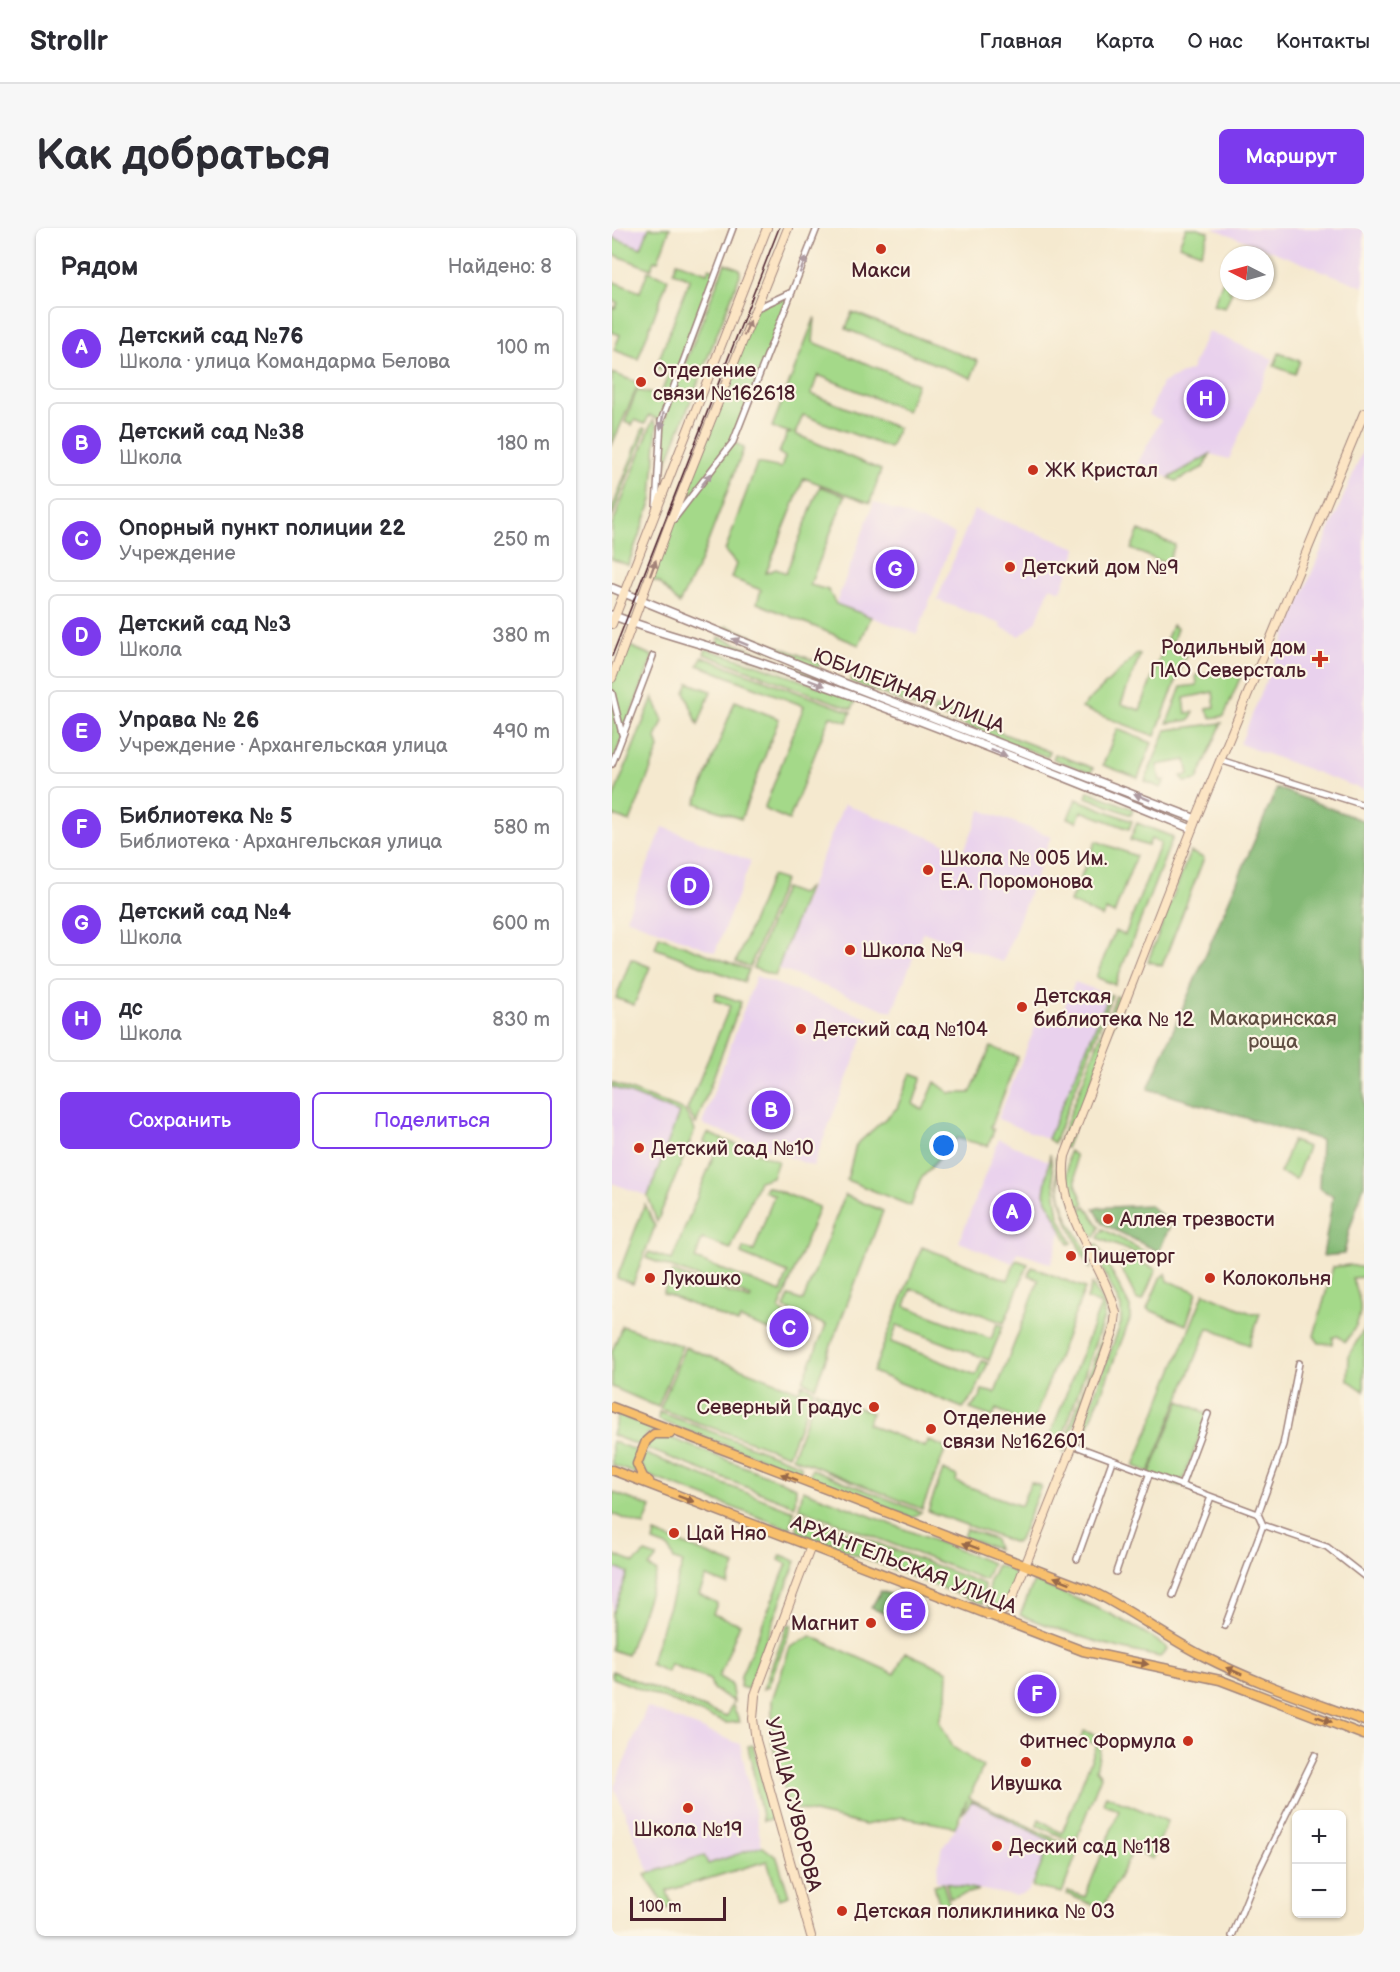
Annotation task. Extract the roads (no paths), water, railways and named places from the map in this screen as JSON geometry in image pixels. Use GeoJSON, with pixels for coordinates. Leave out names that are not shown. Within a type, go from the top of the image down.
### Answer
{"type":"FeatureCollection","features":[{"type":"Feature","properties":{"kind":"main road"},"geometry":{"type":"LineString","coordinates":[[613,618],[767,228]]}},
{"type":"Feature","properties":{"kind":"main road"},"geometry":{"type":"LineString","coordinates":[[612,678],[669,525],[788,228]]}},
{"type":"Feature","properties":{"kind":"main road"},"geometry":{"type":"LineString","coordinates":[[989,1616],[1005,1610],[1009,1605],[1026,1566],[1073,1445],[1114,1329],[1116,1313],[1113,1301],[1067,1203],[1063,1183],[1065,1156],[1196,819],[1364,412]]}},
{"type":"Feature","properties":{"kind":"main road","name":"АРХАНГЕЛЬСКАЯ УЛИЦА"},"geometry":{"type":"LineString","coordinates":[[612,1407],[1111,1600],[1202,1656],[1364,1721]]}},
{"type":"Feature","properties":{"kind":"main road"},"geometry":{"type":"LineString","coordinates":[[661,1489],[639,1471],[638,1458],[646,1441],[654,1434],[661,1432],[686,1437]]}},
{"type":"Feature","properties":{"kind":"main road","name":"АРХАНГЕЛЬСКАЯ УЛИЦА"},"geometry":{"type":"LineString","coordinates":[[612,1470],[1083,1651],[1197,1673],[1364,1735]]}},
{"type":"Feature","properties":{"kind":"main road","name":"УЛИЦА СУВОРОВА"},"geometry":{"type":"LineString","coordinates":[[811,1546],[760,1682],[753,1719],[759,1750],[811,1936]]}},
{"type":"Feature","properties":{"kind":"street"},"geometry":{"type":"LineString","coordinates":[[656,509],[661,421],[734,228]]}},
{"type":"Feature","properties":{"kind":"street"},"geometry":{"type":"LineString","coordinates":[[669,525],[733,442],[817,228]]}},
{"type":"Feature","properties":{"kind":"street"},"geometry":{"type":"LineString","coordinates":[[755,309],[792,291]]}},
{"type":"Feature","properties":{"kind":"street","name":"ЮБИЛЕЙНАЯ УЛИЦА"},"geometry":{"type":"LineString","coordinates":[[612,588],[846,684],[1196,819]]}},
{"type":"Feature","properties":{"kind":"street","name":"ЮБИЛЕЙНАЯ УЛИЦА"},"geometry":{"type":"LineString","coordinates":[[613,618],[712,648],[843,693],[1192,829]]}},
{"type":"Feature","properties":{"kind":"street"},"geometry":{"type":"LineString","coordinates":[[712,648],[717,632]]}},
{"type":"Feature","properties":{"kind":"street"},"geometry":{"type":"LineString","coordinates":[[612,764],[653,656]]}},
{"type":"Feature","properties":{"kind":"street"},"geometry":{"type":"LineString","coordinates":[[843,693],[846,684]]}},
{"type":"Feature","properties":{"kind":"street"},"geometry":{"type":"LineString","coordinates":[[612,693],[623,736]]}},
{"type":"Feature","properties":{"kind":"street"},"geometry":{"type":"LineString","coordinates":[[1220,760],[1364,804]]}},
{"type":"Feature","properties":{"kind":"street"},"geometry":{"type":"LineString","coordinates":[[1045,771],[1049,762]]}},
{"type":"Feature","properties":{"kind":"street"},"geometry":{"type":"LineString","coordinates":[[1225,1626],[1263,1525],[1258,1514],[1282,1445],[1299,1363]]}},
{"type":"Feature","properties":{"kind":"street"},"geometry":{"type":"LineString","coordinates":[[1181,1486],[1208,1414]]}},
{"type":"Feature","properties":{"kind":"street"},"geometry":{"type":"LineString","coordinates":[[1073,1445],[1258,1514]]}},
{"type":"Feature","properties":{"kind":"street"},"geometry":{"type":"LineString","coordinates":[[1077,1559],[1112,1461]]}},
{"type":"Feature","properties":{"kind":"street"},"geometry":{"type":"LineString","coordinates":[[1116,1572],[1149,1475]]}},
{"type":"Feature","properties":{"kind":"street"},"geometry":{"type":"LineString","coordinates":[[1173,1595],[1211,1497]]}},
{"type":"Feature","properties":{"kind":"street"},"geometry":{"type":"LineString","coordinates":[[1263,1525],[1327,1547],[1364,1576]]}},
{"type":"Feature","properties":{"kind":"street"},"geometry":{"type":"LineString","coordinates":[[1232,1936],[1257,1874],[1315,1755]]}},
{"type":"Feature","properties":{"kind":"tram line"},"geometry":{"type":"LineString","coordinates":[[612,656],[779,228]]}},
{"type":"Feature","properties":{"kind":"place","name":"Макси"},"geometry":{"type":"Point","coordinates":[881,249]}},
{"type":"Feature","properties":{"kind":"place","name":"Отделение связи №162618"},"geometry":{"type":"Point","coordinates":[641,382]}},
{"type":"Feature","properties":{"kind":"place","name":"дс"},"geometry":{"type":"Point","coordinates":[1206,399]}},
{"type":"Feature","properties":{"kind":"place","name":"ЖК Кристал"},"geometry":{"type":"Point","coordinates":[1033,470]}},
{"type":"Feature","properties":{"kind":"place","name":"Детский дом №9"},"geometry":{"type":"Point","coordinates":[1010,567]}},
{"type":"Feature","properties":{"kind":"place","name":"Детский сад №4"},"geometry":{"type":"Point","coordinates":[895,569]}},
{"type":"Feature","properties":{"kind":"place","name":"Родильный дом ПАО Северсталь"},"geometry":{"type":"Point","coordinates":[1320,659]}},
{"type":"Feature","properties":{"kind":"place","name":"Школа № 005 Им. Е.А. Поромонова"},"geometry":{"type":"Point","coordinates":[928,870]}},
{"type":"Feature","properties":{"kind":"place","name":"Детский сад №3"},"geometry":{"type":"Point","coordinates":[690,886]}},
{"type":"Feature","properties":{"kind":"place","name":"Школа №9"},"geometry":{"type":"Point","coordinates":[850,950]}},
{"type":"Feature","properties":{"kind":"place","name":"Детская библиотека № 12"},"geometry":{"type":"Point","coordinates":[1022,1007]}},
{"type":"Feature","properties":{"kind":"place","name":"Детский сад №104"},"geometry":{"type":"Point","coordinates":[801,1029]}},
{"type":"Feature","properties":{"kind":"place","name":"Детский сад №38"},"geometry":{"type":"Point","coordinates":[771,1110]}},
{"type":"Feature","properties":{"kind":"place","name":"Детский сад №10"},"geometry":{"type":"Point","coordinates":[639,1148]}},
{"type":"Feature","properties":{"kind":"place","name":"Детский сад №76"},"geometry":{"type":"Point","coordinates":[1012,1212]}},
{"type":"Feature","properties":{"kind":"place","name":"Аллея трезвости"},"geometry":{"type":"Point","coordinates":[1108,1219]}},
{"type":"Feature","properties":{"kind":"place","name":"Пищеторг"},"geometry":{"type":"Point","coordinates":[1071,1256]}},
{"type":"Feature","properties":{"kind":"place","name":"Лукошко"},"geometry":{"type":"Point","coordinates":[650,1278]}},
{"type":"Feature","properties":{"kind":"place","name":"Колокольня"},"geometry":{"type":"Point","coordinates":[1210,1278]}},
{"type":"Feature","properties":{"kind":"place","name":"Опорный пункт полиции 22"},"geometry":{"type":"Point","coordinates":[789,1328]}},
{"type":"Feature","properties":{"kind":"place","name":"Северный Градус"},"geometry":{"type":"Point","coordinates":[874,1407]}},
{"type":"Feature","properties":{"kind":"place","name":"Отделение связи №162601"},"geometry":{"type":"Point","coordinates":[931,1429]}},
{"type":"Feature","properties":{"kind":"place","name":"Цай Няо"},"geometry":{"type":"Point","coordinates":[674,1533]}},
{"type":"Feature","properties":{"kind":"place","name":"Управа № 26"},"geometry":{"type":"Point","coordinates":[906,1611]}},
{"type":"Feature","properties":{"kind":"place","name":"Магнит"},"geometry":{"type":"Point","coordinates":[871,1623]}},
{"type":"Feature","properties":{"kind":"place","name":"Библиотека № 5"},"geometry":{"type":"Point","coordinates":[1037,1694]}},
{"type":"Feature","properties":{"kind":"place","name":"Фитнес Формула"},"geometry":{"type":"Point","coordinates":[1188,1741]}},
{"type":"Feature","properties":{"kind":"place","name":"Ивушка"},"geometry":{"type":"Point","coordinates":[1026,1762]}},
{"type":"Feature","properties":{"kind":"place","name":"Школа №19"},"geometry":{"type":"Point","coordinates":[688,1808]}},
{"type":"Feature","properties":{"kind":"place","name":"Деский сад №118"},"geometry":{"type":"Point","coordinates":[997,1846]}},
{"type":"Feature","properties":{"kind":"place","name":"Детская поликлиника № 03"},"geometry":{"type":"Point","coordinates":[842,1911]}},
{"type":"Feature","properties":{"kind":"park label","name":"Макаринская роща"},"geometry":{"type":"Point","coordinates":[1273,1030]}}]}
